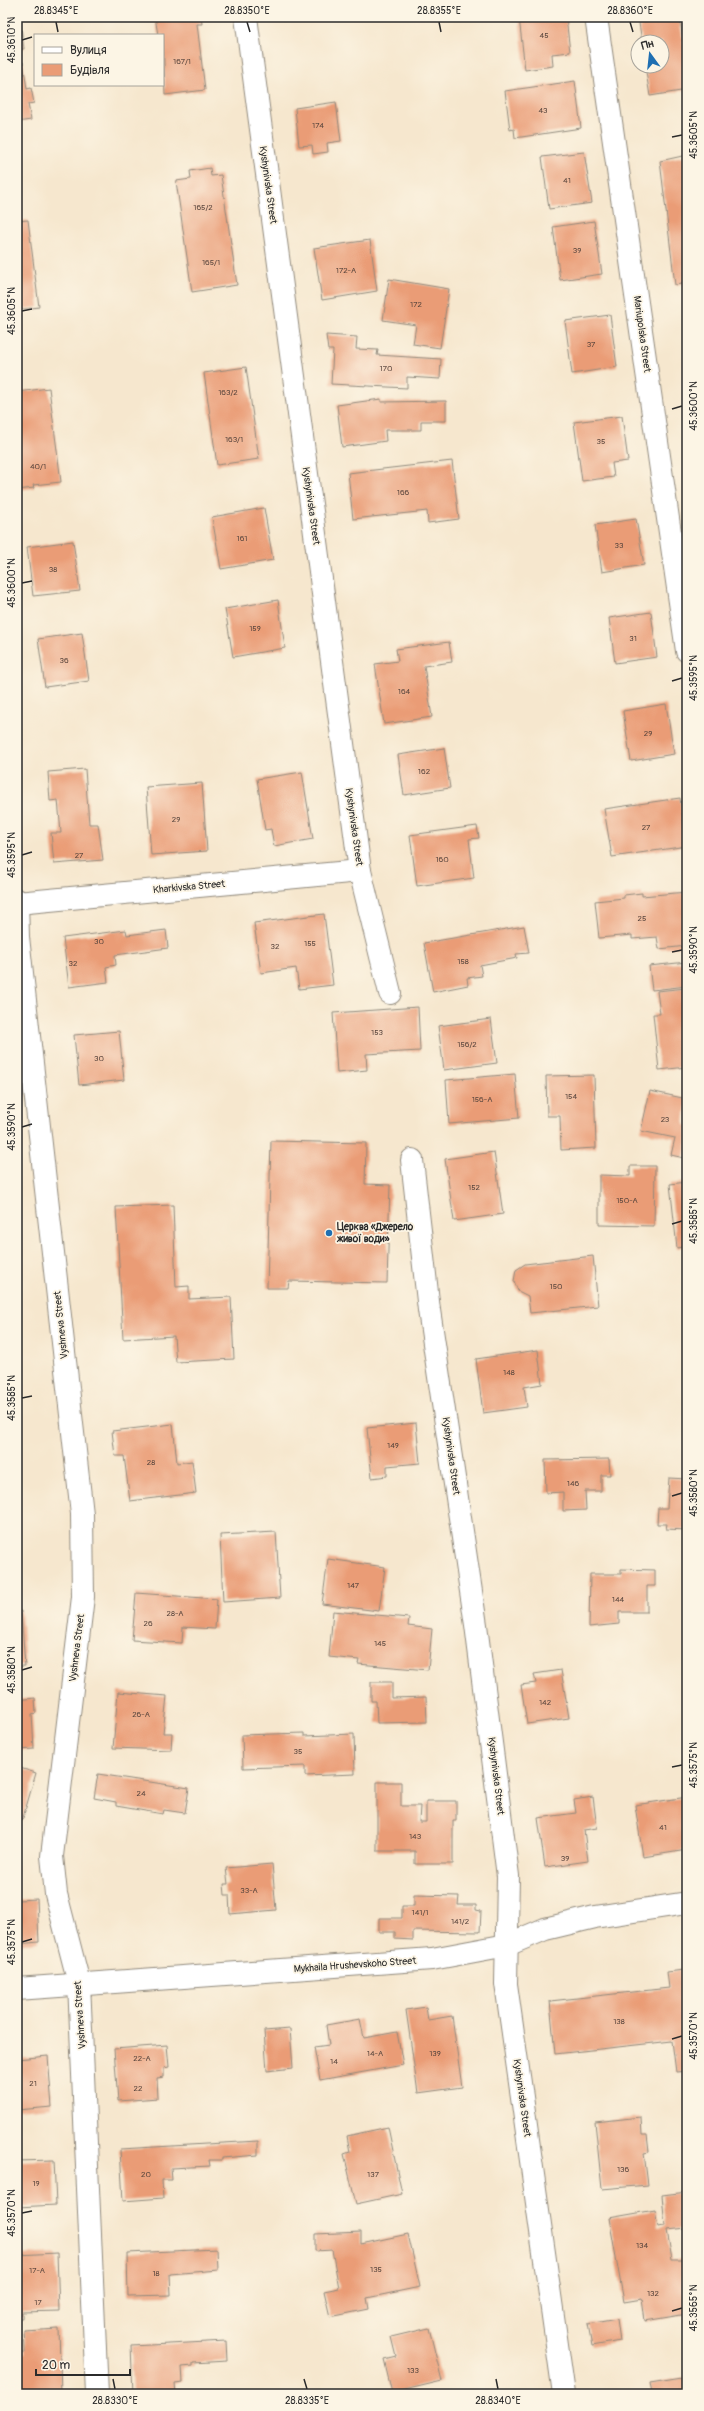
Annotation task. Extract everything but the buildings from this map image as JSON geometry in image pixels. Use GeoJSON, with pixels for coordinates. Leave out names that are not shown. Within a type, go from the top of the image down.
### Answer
{"type":"FeatureCollection","features":[{"type":"Feature","properties":{"kind":"street","name":"Kyshynivska Street"},"geometry":{"type":"LineString","coordinates":[[246,17],[360,871],[390,993]]}},
{"type":"Feature","properties":{"kind":"street","name":"Mariupolska Street"},"geometry":{"type":"LineString","coordinates":[[596,17],[687,651]]}},
{"type":"Feature","properties":{"kind":"street","name":"Kharkivska Street"},"geometry":{"type":"LineString","coordinates":[[17,902],[360,871]]}},
{"type":"Feature","properties":{"kind":"street","name":"Vyshneva Street"},"geometry":{"type":"LineString","coordinates":[[17,902],[18,937],[82,1514],[83,1597],[52,1856],[56,1894],[79,1983],[97,2394]]}},
{"type":"Feature","properties":{"kind":"street","name":"Kyshynivska Street"},"geometry":{"type":"LineString","coordinates":[[412,1160],[429,1310],[476,1625],[508,1876],[506,1984],[564,2394]]}},
{"type":"Feature","properties":{"kind":"street","name":"Mykhaila Hrushevskoho Street"},"geometry":{"type":"LineString","coordinates":[[17,1989],[79,1983],[391,1964],[469,1954],[507,1945],[545,1929],[595,1917],[687,1903]]}},
{"type":"Feature","properties":{"kind":"place","name":"Церква «Джерело живої води»"},"geometry":{"type":"Point","coordinates":[329,1233]}}]}
